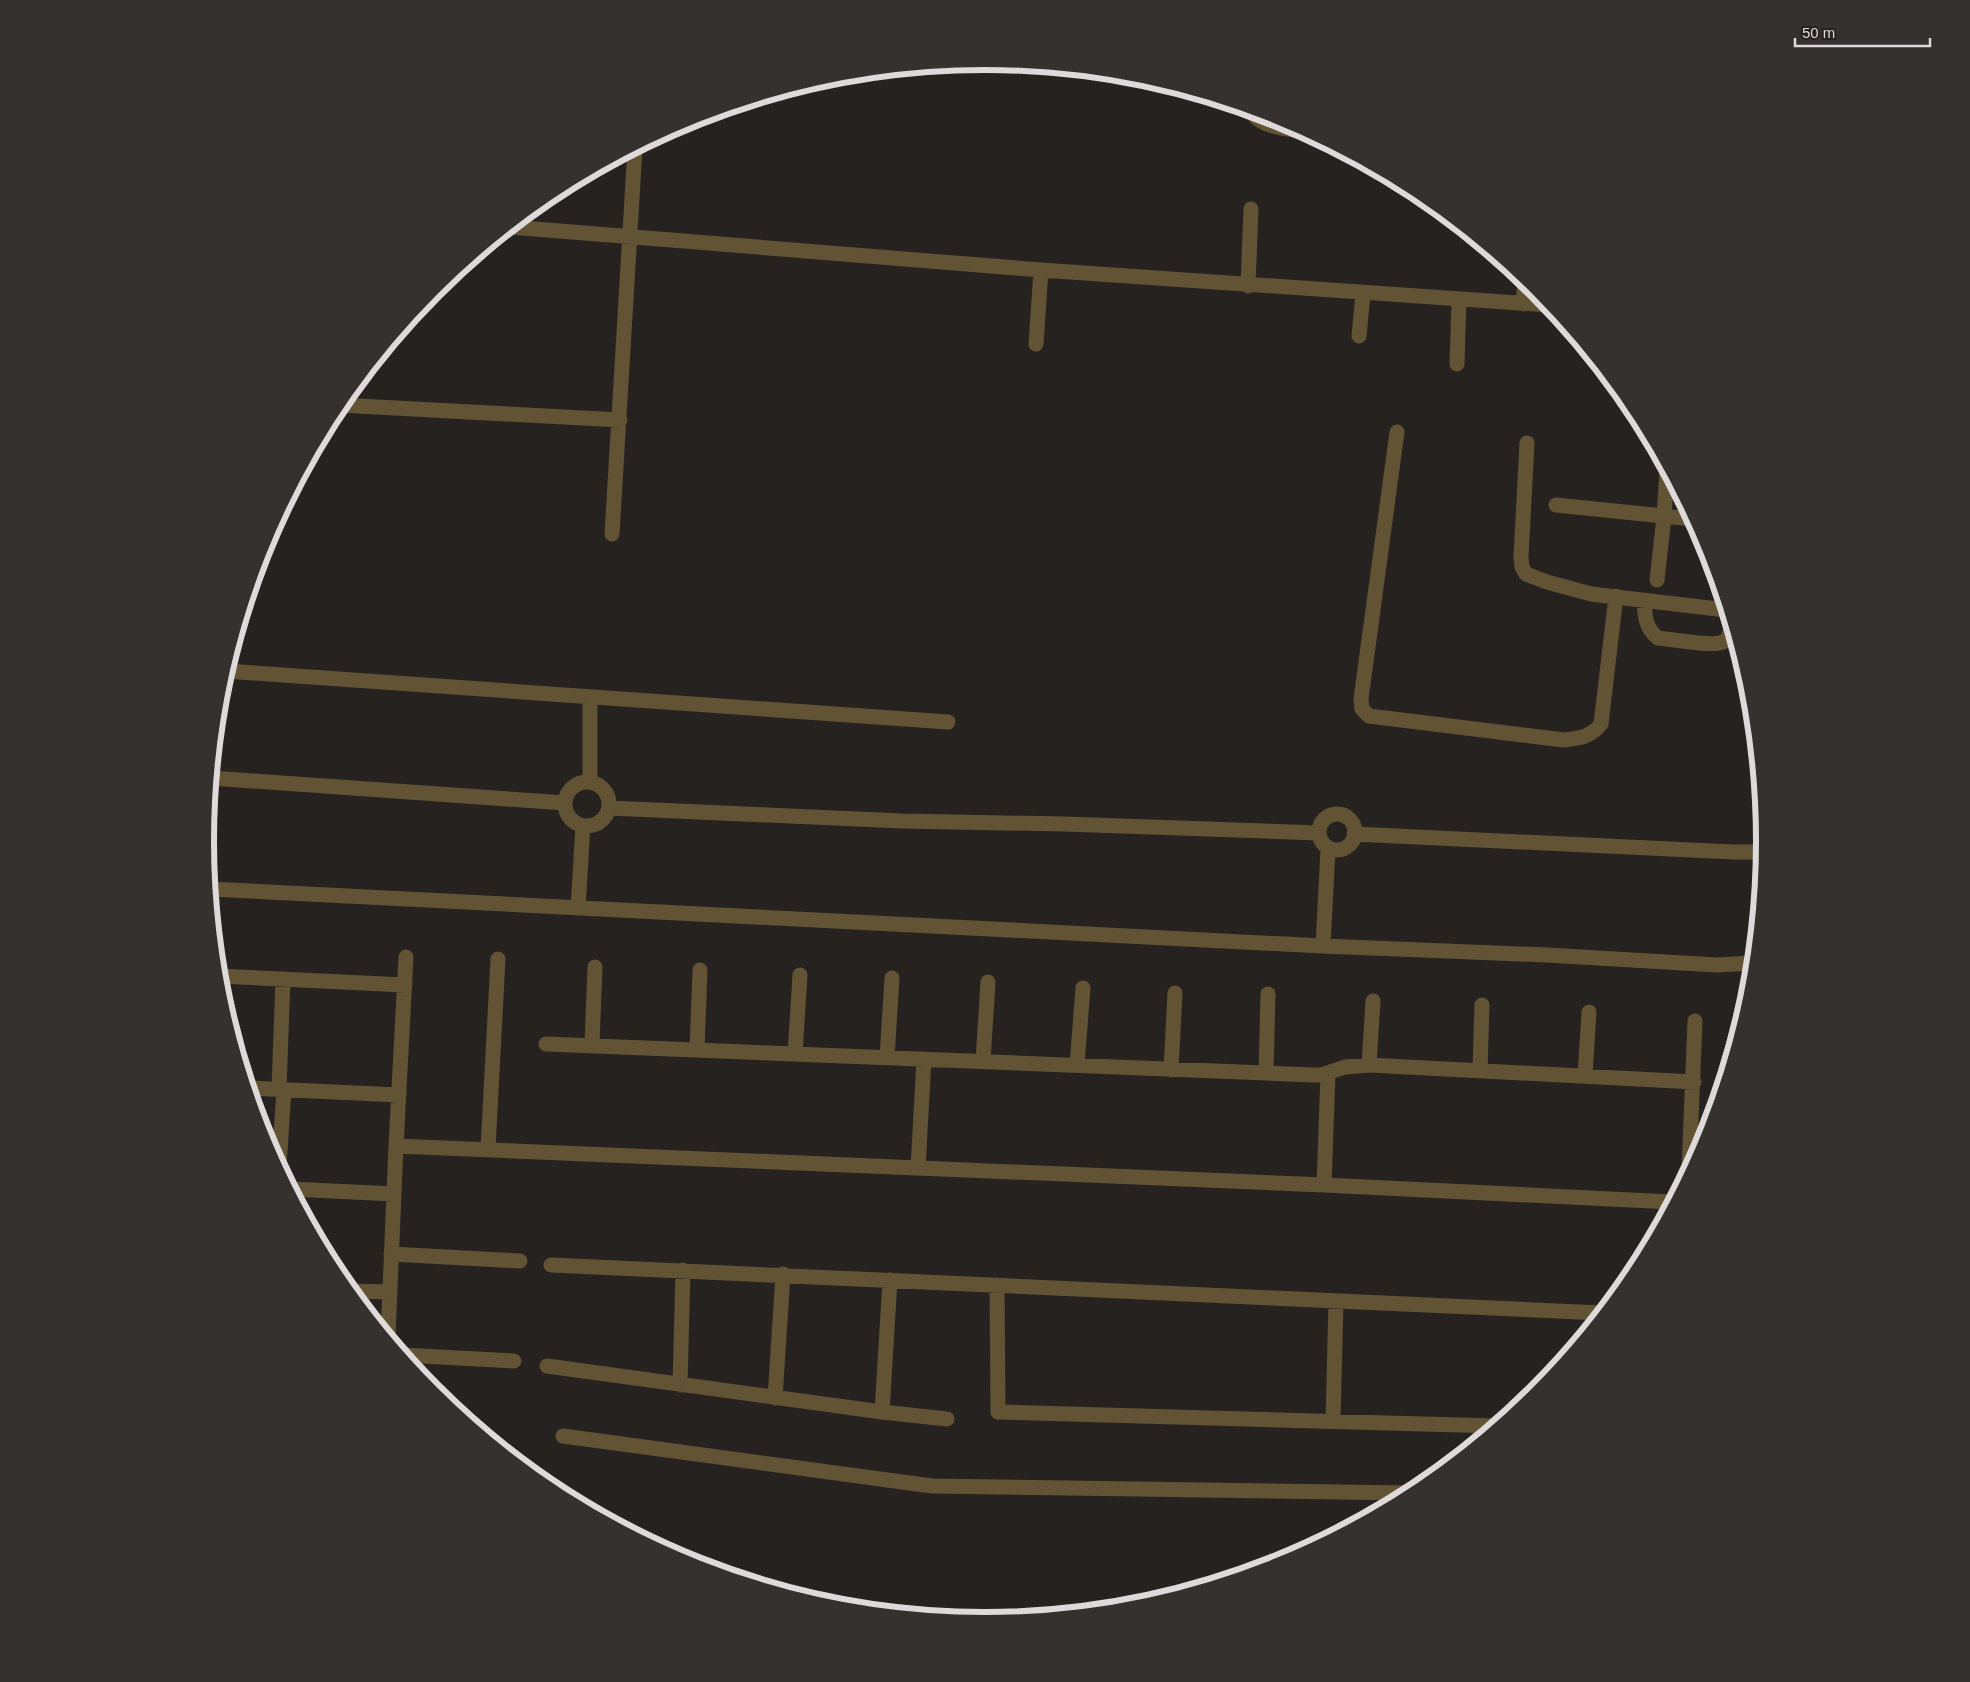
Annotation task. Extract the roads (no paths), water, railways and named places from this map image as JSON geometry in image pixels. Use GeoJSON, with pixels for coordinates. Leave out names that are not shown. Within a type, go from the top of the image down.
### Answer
{"type":"FeatureCollection","features":[{"type":"Feature","properties":{"kind":"street"},"geometry":{"type":"LineString","coordinates":[[612,534],[635,155]]}},
{"type":"Feature","properties":{"kind":"street"},"geometry":{"type":"LineString","coordinates":[[1248,286],[1251,209]]}},
{"type":"Feature","properties":{"kind":"street"},"geometry":{"type":"LineString","coordinates":[[518,228],[1248,286],[1538,305]]}},
{"type":"Feature","properties":{"kind":"street"},"geometry":{"type":"LineString","coordinates":[[1036,344],[1040,270]]}},
{"type":"Feature","properties":{"kind":"street"},"geometry":{"type":"LineString","coordinates":[[1523,304],[1524,290]]}},
{"type":"Feature","properties":{"kind":"street"},"geometry":{"type":"LineString","coordinates":[[1359,336],[1363,294]]}},
{"type":"Feature","properties":{"kind":"street"},"geometry":{"type":"LineString","coordinates":[[1457,364],[1459,300]]}},
{"type":"Feature","properties":{"kind":"street"},"geometry":{"type":"LineString","coordinates":[[349,406],[620,420]]}},
{"type":"Feature","properties":{"kind":"street"},"geometry":{"type":"LineString","coordinates":[[1397,432],[1361,699],[1362,710],[1369,716],[1564,740],[1584,737],[1595,732],[1601,724],[1616,596]]}},
{"type":"Feature","properties":{"kind":"street"},"geometry":{"type":"LineString","coordinates":[[1527,443],[1521,557],[1522,567],[1526,574],[1547,582],[1582,591],[1720,609]]}},
{"type":"Feature","properties":{"kind":"street"},"geometry":{"type":"LineString","coordinates":[[1657,580],[1664,517],[1666,480]]}},
{"type":"Feature","properties":{"kind":"street"},"geometry":{"type":"LineString","coordinates":[[1556,505],[1684,518]]}},
{"type":"Feature","properties":{"kind":"street"},"geometry":{"type":"LineString","coordinates":[[1644,600],[1646,624],[1658,638],[1716,644],[1726,640],[1729,636]]}},
{"type":"Feature","properties":{"kind":"street"},"geometry":{"type":"LineString","coordinates":[[233,671],[334,677],[948,722]]}},
{"type":"Feature","properties":{"kind":"street"},"geometry":{"type":"LineString","coordinates":[[590,697],[590,782]]}},
{"type":"Feature","properties":{"kind":"street"},"geometry":{"type":"LineString","coordinates":[[217,778],[565,803]]}},
{"type":"Feature","properties":{"kind":"street"},"geometry":{"type":"LineString","coordinates":[[582,782],[590,782],[603,788],[610,801],[609,808],[602,821],[596,825],[583,826],[574,822],[569,817],[565,803],[570,790],[582,782]]}},
{"type":"Feature","properties":{"kind":"street"},"geometry":{"type":"LineString","coordinates":[[609,808],[902,821],[1064,824],[1318,833]]}},
{"type":"Feature","properties":{"kind":"street"},"geometry":{"type":"LineString","coordinates":[[1335,814],[1344,816],[1352,822],[1354,834],[1353,840],[1347,847],[1338,850],[1328,849],[1321,842],[1318,833],[1320,824],[1326,817],[1335,814]]}},
{"type":"Feature","properties":{"kind":"street"},"geometry":{"type":"LineString","coordinates":[[578,908],[583,826]]}},
{"type":"Feature","properties":{"kind":"street"},"geometry":{"type":"LineString","coordinates":[[1354,834],[1756,852]]}},
{"type":"Feature","properties":{"kind":"street"},"geometry":{"type":"LineString","coordinates":[[1323,946],[1328,849]]}},
{"type":"Feature","properties":{"kind":"street"},"geometry":{"type":"LineString","coordinates":[[216,889],[1323,946],[1547,955],[1717,965],[1746,963]]}},
{"type":"Feature","properties":{"kind":"street"},"geometry":{"type":"LineString","coordinates":[[388,1329],[406,957]]}},
{"type":"Feature","properties":{"kind":"street"},"geometry":{"type":"LineString","coordinates":[[488,1150],[498,959]]}},
{"type":"Feature","properties":{"kind":"street"},"geometry":{"type":"LineString","coordinates":[[592,1044],[594,967]]}},
{"type":"Feature","properties":{"kind":"street"},"geometry":{"type":"LineString","coordinates":[[697,1049],[700,970]]}},
{"type":"Feature","properties":{"kind":"street"},"geometry":{"type":"LineString","coordinates":[[795,1054],[800,974]]}},
{"type":"Feature","properties":{"kind":"street"},"geometry":{"type":"LineString","coordinates":[[227,976],[405,985]]}},
{"type":"Feature","properties":{"kind":"street"},"geometry":{"type":"LineString","coordinates":[[887,1058],[892,978]]}},
{"type":"Feature","properties":{"kind":"street"},"geometry":{"type":"LineString","coordinates":[[279,1150],[283,979]]}},
{"type":"Feature","properties":{"kind":"street"},"geometry":{"type":"LineString","coordinates":[[983,1061],[988,982]]}},
{"type":"Feature","properties":{"kind":"street"},"geometry":{"type":"LineString","coordinates":[[1077,1065],[1083,988]]}},
{"type":"Feature","properties":{"kind":"street"},"geometry":{"type":"LineString","coordinates":[[1171,1070],[1175,993]]}},
{"type":"Feature","properties":{"kind":"street"},"geometry":{"type":"LineString","coordinates":[[1266,1073],[1268,994]]}},
{"type":"Feature","properties":{"kind":"street"},"geometry":{"type":"LineString","coordinates":[[1369,1065],[1374,1000]]}},
{"type":"Feature","properties":{"kind":"street"},"geometry":{"type":"LineString","coordinates":[[1480,1070],[1482,1005]]}},
{"type":"Feature","properties":{"kind":"street"},"geometry":{"type":"LineString","coordinates":[[1585,1076],[1589,1012]]}},
{"type":"Feature","properties":{"kind":"street"},"geometry":{"type":"LineString","coordinates":[[1691,1149],[1695,1021]]}},
{"type":"Feature","properties":{"kind":"street"},"geometry":{"type":"LineString","coordinates":[[546,1044],[592,1044],[1313,1075],[1328,1073],[1345,1067],[1369,1065],[1694,1082]]}},
{"type":"Feature","properties":{"kind":"street"},"geometry":{"type":"LineString","coordinates":[[918,1168],[924,1059]]}},
{"type":"Feature","properties":{"kind":"street"},"geometry":{"type":"LineString","coordinates":[[1324,1185],[1328,1073]]}},
{"type":"Feature","properties":{"kind":"street"},"geometry":{"type":"LineString","coordinates":[[255,1088],[398,1095]]}},
{"type":"Feature","properties":{"kind":"street"},"geometry":{"type":"LineString","coordinates":[[396,1146],[1324,1185],[1666,1202]]}},
{"type":"Feature","properties":{"kind":"street"},"geometry":{"type":"LineString","coordinates":[[298,1189],[394,1194]]}},
{"type":"Feature","properties":{"kind":"street"},"geometry":{"type":"LineString","coordinates":[[391,1254],[520,1261]]}},
{"type":"Feature","properties":{"kind":"street"},"geometry":{"type":"LineString","coordinates":[[551,1265],[783,1274],[1595,1313]]}},
{"type":"Feature","properties":{"kind":"street"},"geometry":{"type":"LineString","coordinates":[[680,1385],[683,1270]]}},
{"type":"Feature","properties":{"kind":"street"},"geometry":{"type":"LineString","coordinates":[[775,1398],[783,1274]]}},
{"type":"Feature","properties":{"kind":"street"},"geometry":{"type":"LineString","coordinates":[[882,1412],[890,1280]]}},
{"type":"Feature","properties":{"kind":"street"},"geometry":{"type":"LineString","coordinates":[[997,1285],[998,1412],[1487,1426]]}},
{"type":"Feature","properties":{"kind":"street"},"geometry":{"type":"LineString","coordinates":[[360,1291],[390,1292]]}},
{"type":"Feature","properties":{"kind":"street"},"geometry":{"type":"LineString","coordinates":[[1333,1421],[1336,1301]]}},
{"type":"Feature","properties":{"kind":"street"},"geometry":{"type":"LineString","coordinates":[[411,1356],[514,1362]]}},
{"type":"Feature","properties":{"kind":"street"},"geometry":{"type":"LineString","coordinates":[[547,1366],[775,1398],[947,1419]]}},
{"type":"Feature","properties":{"kind":"street"},"geometry":{"type":"LineString","coordinates":[[563,1436],[932,1486],[1396,1493]]}}]}
